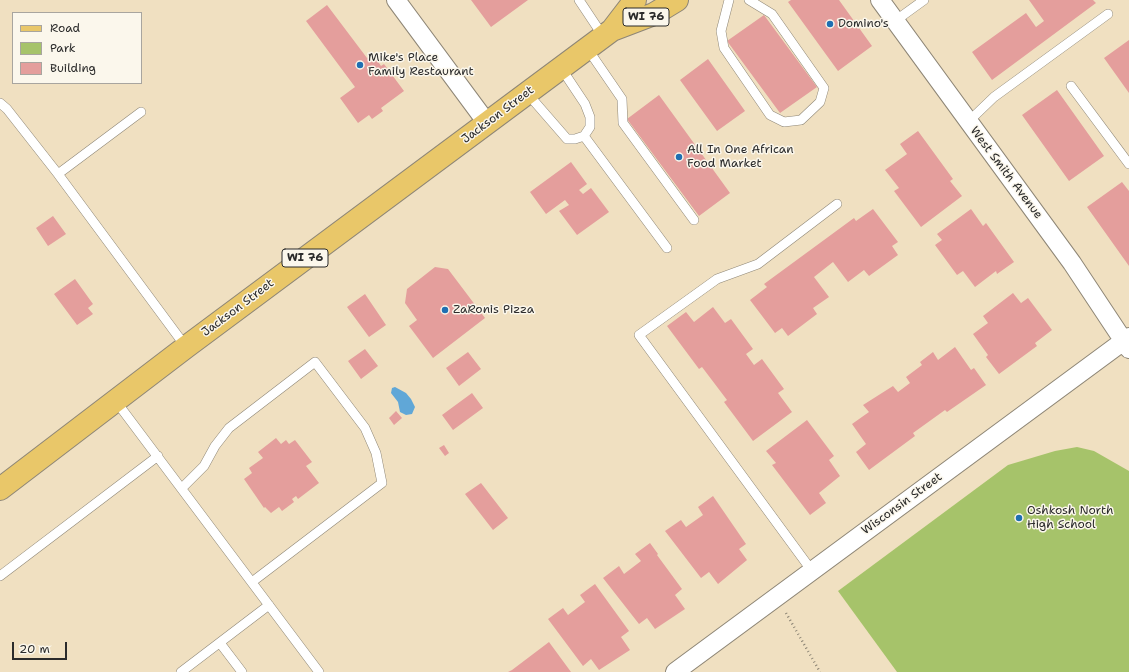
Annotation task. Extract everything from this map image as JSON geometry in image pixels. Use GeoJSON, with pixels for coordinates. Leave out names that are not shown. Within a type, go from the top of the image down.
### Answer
{"type":"FeatureCollection","features":[{"type":"Feature","properties":{"kind":"main road","name":"Jackson Street"},"geometry":{"type":"LineString","coordinates":[[0,489],[115,400],[601,38],[635,0]]}},
{"type":"Feature","properties":{"kind":"main road","name":"Jackson Street"},"geometry":{"type":"LineString","coordinates":[[601,38],[654,14],[677,0]]}},
{"type":"Feature","properties":{"kind":"street"},"geometry":{"type":"LineString","coordinates":[[396,0],[487,123]]}},
{"type":"Feature","properties":{"kind":"street","name":"West Smith Avenue"},"geometry":{"type":"LineString","coordinates":[[880,0],[1072,263],[1127,342]]}},
{"type":"Feature","properties":{"kind":"street","name":"Wisconsin Street"},"geometry":{"type":"LineString","coordinates":[[675,672],[1127,342]]}},
{"type":"Feature","properties":{"kind":"lane"},"geometry":{"type":"LineString","coordinates":[[578,0],[601,38],[622,98],[623,123],[694,220]]}},
{"type":"Feature","properties":{"kind":"lane"},"geometry":{"type":"LineString","coordinates":[[729,0],[722,31],[724,48],[770,115],[784,122],[801,120],[820,102],[824,88],[772,14],[749,0]]}},
{"type":"Feature","properties":{"kind":"lane"},"geometry":{"type":"LineString","coordinates":[[895,21],[924,0]]}},
{"type":"Feature","properties":{"kind":"lane"},"geometry":{"type":"LineString","coordinates":[[968,122],[994,97],[1108,14]]}},
{"type":"Feature","properties":{"kind":"lane"},"geometry":{"type":"LineString","coordinates":[[527,93],[567,139],[575,139],[584,136],[590,127],[590,117],[585,104],[562,68]]}},
{"type":"Feature","properties":{"kind":"lane"},"geometry":{"type":"LineString","coordinates":[[1071,86],[1129,164]]}},
{"type":"Feature","properties":{"kind":"lane"},"geometry":{"type":"LineString","coordinates":[[0,103],[7,109],[58,174],[186,347]]}},
{"type":"Feature","properties":{"kind":"lane"},"geometry":{"type":"LineString","coordinates":[[58,174],[140,112]]}},
{"type":"Feature","properties":{"kind":"lane"},"geometry":{"type":"LineString","coordinates":[[584,136],[667,248]]}},
{"type":"Feature","properties":{"kind":"lane"},"geometry":{"type":"LineString","coordinates":[[812,571],[639,335],[717,279],[758,264],[836,204]]}},
{"type":"Feature","properties":{"kind":"lane"},"geometry":{"type":"LineString","coordinates":[[182,488],[204,466],[215,446],[229,428],[315,362],[365,428],[376,453],[382,483],[252,582]]}},
{"type":"Feature","properties":{"kind":"lane"},"geometry":{"type":"LineString","coordinates":[[115,400],[319,672]]}},
{"type":"Feature","properties":{"kind":"lane"},"geometry":{"type":"LineString","coordinates":[[0,576],[158,456]]}},
{"type":"Feature","properties":{"kind":"lane"},"geometry":{"type":"LineString","coordinates":[[186,671],[269,605]]}},
{"type":"Feature","properties":{"kind":"lane"},"geometry":{"type":"LineString","coordinates":[[220,643],[242,672]]}},
{"type":"Feature","properties":{"kind":"path"},"geometry":{"type":"LineString","coordinates":[[777,597],[820,672]]}},
{"type":"Feature","properties":{"kind":"green space","name":"Oshkosh North High School"},"geometry":{"type":"Polygon","coordinates":[[[1077,447],[1094,451],[1129,471],[1129,672],[897,672],[838,591],[1008,465],[1055,451],[1077,447]]]}},
{"type":"Feature","properties":{"kind":"water"},"geometry":{"type":"Polygon","coordinates":[[[395,387],[406,393],[411,399],[415,407],[412,414],[406,415],[400,412],[398,402],[391,393],[392,388],[395,387]]]}},
{"type":"Feature","properties":{"kind":"building"},"geometry":{"type":"Polygon","coordinates":[[[471,0],[528,0],[491,27],[471,0]]]}},
{"type":"Feature","properties":{"kind":"building","name":"Domino's"},"geometry":{"type":"Polygon","coordinates":[[[791,0],[839,0],[872,46],[838,71],[788,2],[791,0]]]}},
{"type":"Feature","properties":{"kind":"building"},"geometry":{"type":"Polygon","coordinates":[[[1029,0],[1093,0],[1096,3],[992,80],[972,52],[1026,13],[1036,27],[1044,21],[1029,0]]]}},
{"type":"Feature","properties":{"kind":"building","name":"Mike's Place Family Restaurant"},"geometry":{"type":"Polygon","coordinates":[[[327,5],[367,58],[373,54],[381,66],[384,64],[404,91],[381,108],[383,111],[372,119],[369,115],[358,123],[340,98],[355,87],[306,21],[327,5]]]}},
{"type":"Feature","properties":{"kind":"building"},"geometry":{"type":"Polygon","coordinates":[[[764,15],[817,87],[780,113],[727,41],[764,15]]]}},
{"type":"Feature","properties":{"kind":"building"},"geometry":{"type":"Polygon","coordinates":[[[1129,40],[1129,93],[1104,58],[1129,40]]]}},
{"type":"Feature","properties":{"kind":"building"},"geometry":{"type":"Polygon","coordinates":[[[708,59],[745,111],[717,131],[680,80],[708,59]]]}},
{"type":"Feature","properties":{"kind":"building"},"geometry":{"type":"Polygon","coordinates":[[[1057,90],[1104,156],[1069,181],[1022,115],[1057,90]]]}},
{"type":"Feature","properties":{"kind":"building"},"geometry":{"type":"Polygon","coordinates":[[[659,95],[730,193],[699,216],[627,119],[659,95]]]}},
{"type":"Feature","properties":{"kind":"building"},"geometry":{"type":"Polygon","coordinates":[[[918,131],[953,179],[950,181],[962,196],[921,227],[894,191],[899,188],[885,170],[907,154],[900,144],[918,131]]]}},
{"type":"Feature","properties":{"kind":"building"},"geometry":{"type":"Polygon","coordinates":[[[571,162],[587,184],[579,190],[583,194],[591,188],[609,212],[577,235],[559,211],[569,205],[565,200],[546,214],[530,192],[571,162]]]}},
{"type":"Feature","properties":{"kind":"building"},"geometry":{"type":"Polygon","coordinates":[[[1122,182],[1129,191],[1129,266],[1087,207],[1122,182]]]}},
{"type":"Feature","properties":{"kind":"building"},"geometry":{"type":"Polygon","coordinates":[[[873,209],[898,242],[892,246],[898,255],[869,276],[864,270],[848,282],[833,262],[814,277],[829,297],[813,308],[817,314],[788,336],[782,328],[775,333],[750,300],[767,287],[764,284],[854,218],[856,221],[873,209]]]}},
{"type":"Feature","properties":{"kind":"building"},"geometry":{"type":"Polygon","coordinates":[[[971,209],[983,226],[986,223],[1014,262],[997,274],[996,271],[975,287],[963,271],[957,275],[935,245],[942,240],[937,234],[971,209]]]}},
{"type":"Feature","properties":{"kind":"building"},"geometry":{"type":"Polygon","coordinates":[[[53,216],[66,234],[48,246],[36,228],[53,216]]]}},
{"type":"Feature","properties":{"kind":"building","name":"ZaRonis Pizza"},"geometry":{"type":"Polygon","coordinates":[[[435,267],[448,269],[485,318],[433,358],[409,326],[417,320],[405,303],[407,289],[435,267]]]}},
{"type":"Feature","properties":{"kind":"building"},"geometry":{"type":"Polygon","coordinates":[[[75,279],[93,304],[88,308],[93,314],[77,325],[54,294],[75,279]]]}},
{"type":"Feature","properties":{"kind":"building"},"geometry":{"type":"Polygon","coordinates":[[[1013,293],[1021,303],[1028,298],[1052,330],[1035,343],[1037,346],[999,374],[986,357],[988,355],[973,334],[988,323],[983,316],[1013,293]]]}},
{"type":"Feature","properties":{"kind":"building"},"geometry":{"type":"Polygon","coordinates":[[[365,294],[386,325],[369,337],[347,307],[365,294]]]}},
{"type":"Feature","properties":{"kind":"building"},"geometry":{"type":"Polygon","coordinates":[[[713,307],[725,323],[731,319],[753,349],[746,354],[754,365],[762,359],[784,389],[778,393],[792,412],[753,441],[724,402],[727,400],[702,367],[699,369],[667,326],[686,312],[694,322],[713,307]]]}},
{"type":"Feature","properties":{"kind":"building"},"geometry":{"type":"Polygon","coordinates":[[[955,347],[971,370],[974,368],[986,385],[947,412],[945,410],[913,433],[915,436],[869,470],[856,452],[866,444],[852,424],[869,412],[863,405],[893,386],[898,392],[910,383],[906,377],[922,365],[920,362],[933,352],[938,360],[955,347]]]}},
{"type":"Feature","properties":{"kind":"building"},"geometry":{"type":"Polygon","coordinates":[[[365,349],[378,366],[361,379],[348,361],[365,349]]]}},
{"type":"Feature","properties":{"kind":"building"},"geometry":{"type":"Polygon","coordinates":[[[468,352],[481,369],[459,386],[446,368],[468,352]]]}},
{"type":"Feature","properties":{"kind":"building"},"geometry":{"type":"Polygon","coordinates":[[[472,393],[483,408],[453,430],[442,415],[472,393]]]}},
{"type":"Feature","properties":{"kind":"building"},"geometry":{"type":"Polygon","coordinates":[[[396,411],[402,418],[394,425],[389,418],[396,411]]]}},
{"type":"Feature","properties":{"kind":"building"},"geometry":{"type":"Polygon","coordinates":[[[807,420],[834,456],[829,460],[840,476],[819,493],[826,503],[810,515],[772,465],[776,463],[766,451],[807,420]]]}},
{"type":"Feature","properties":{"kind":"building"},"geometry":{"type":"Polygon","coordinates":[[[276,438],[281,444],[286,440],[289,444],[295,440],[312,462],[306,466],[319,483],[298,499],[296,496],[292,499],[294,502],[282,511],[279,507],[271,513],[265,507],[264,508],[244,479],[252,473],[249,468],[263,458],[258,452],[276,438]]]}},
{"type":"Feature","properties":{"kind":"building"},"geometry":{"type":"Polygon","coordinates":[[[444,445],[449,453],[445,456],[439,448],[444,445]]]}},
{"type":"Feature","properties":{"kind":"building"},"geometry":{"type":"Polygon","coordinates":[[[481,483],[508,518],[493,530],[465,494],[481,483]]]}},
{"type":"Feature","properties":{"kind":"building"},"geometry":{"type":"Polygon","coordinates":[[[713,496],[746,544],[739,549],[747,560],[718,584],[709,572],[701,578],[665,531],[681,520],[686,527],[703,515],[698,507],[713,496]]]}},
{"type":"Feature","properties":{"kind":"building"},"geometry":{"type":"Polygon","coordinates":[[[650,543],[682,589],[675,595],[685,609],[655,629],[647,618],[639,624],[603,578],[619,566],[624,574],[641,561],[635,554],[650,543]]]}},
{"type":"Feature","properties":{"kind":"building"},"geometry":{"type":"Polygon","coordinates":[[[595,584],[629,631],[621,637],[630,650],[599,670],[591,659],[583,666],[548,619],[563,608],[568,615],[585,602],[580,595],[595,584]]]}},
{"type":"Feature","properties":{"kind":"building"},"geometry":{"type":"Polygon","coordinates":[[[549,642],[571,672],[508,672],[512,670],[549,642]]]}},
{"type":"Feature","properties":{"kind":"place","name":"Domino's"},"geometry":{"type":"Point","coordinates":[830,24]}},
{"type":"Feature","properties":{"kind":"place","name":"Mike's Place Family Restaurant"},"geometry":{"type":"Point","coordinates":[360,65]}},
{"type":"Feature","properties":{"kind":"place","name":"All In One African Food Market"},"geometry":{"type":"Point","coordinates":[679,157]}},
{"type":"Feature","properties":{"kind":"place","name":"ZaRonis Pizza"},"geometry":{"type":"Point","coordinates":[445,310]}},
{"type":"Feature","properties":{"kind":"place","name":"Oshkosh North High School"},"geometry":{"type":"Point","coordinates":[1019,518]}}]}
